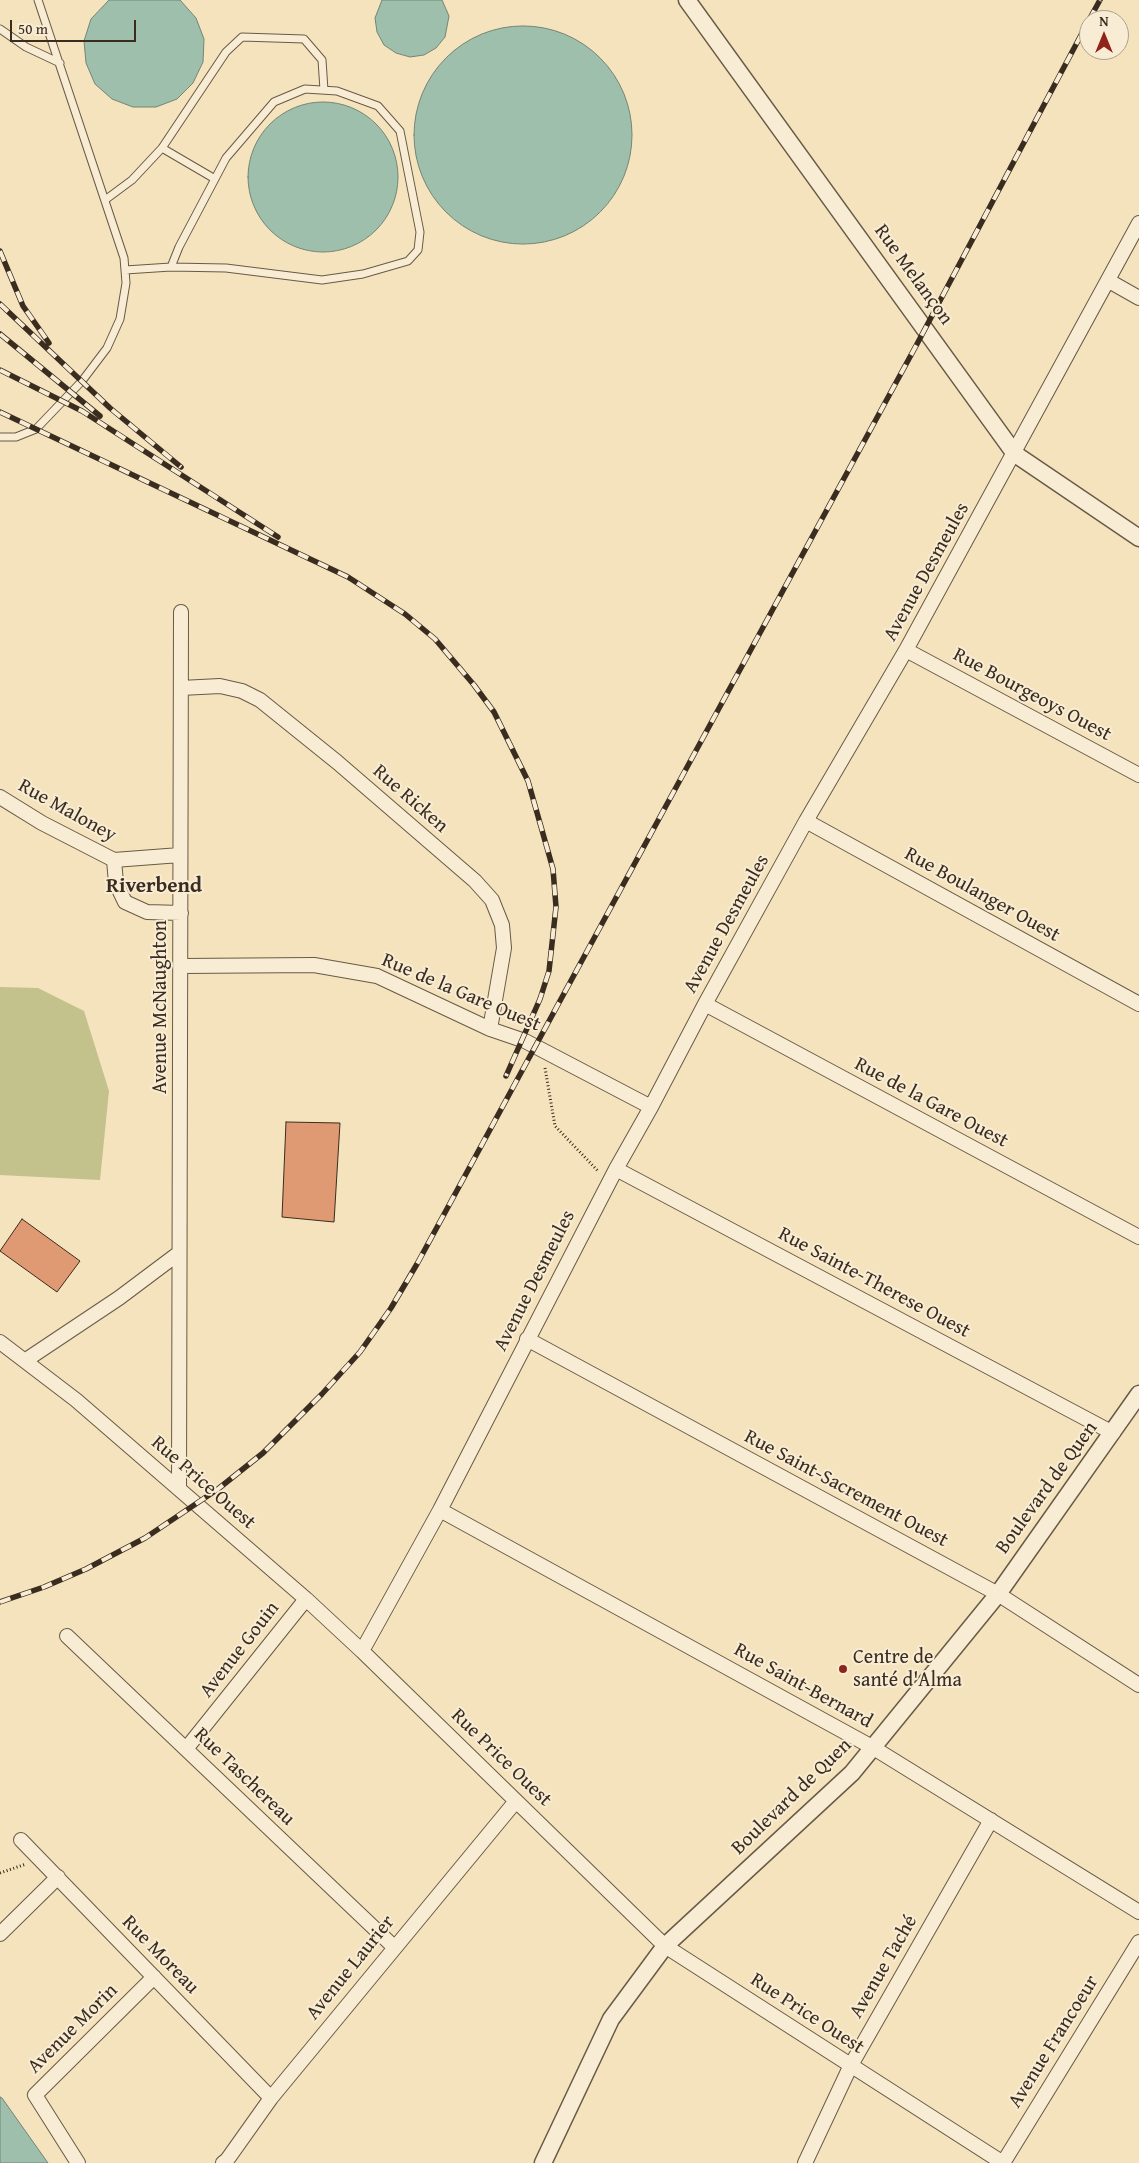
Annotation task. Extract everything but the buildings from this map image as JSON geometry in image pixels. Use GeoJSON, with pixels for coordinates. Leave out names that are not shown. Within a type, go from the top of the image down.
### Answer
{"type":"FeatureCollection","features":[{"type":"Feature","properties":{"kind":"street","name":"Rue Melançon"},"geometry":{"type":"LineString","coordinates":[[687,0],[1015,454],[1139,538]]}},
{"type":"Feature","properties":{"kind":"street","name":"Avenue Desmeules"},"geometry":{"type":"LineString","coordinates":[[362,1650],[440,1510],[609,1182],[705,1004],[806,821],[906,650],[1015,454],[1139,223]]}},
{"type":"Feature","properties":{"kind":"street"},"geometry":{"type":"LineString","coordinates":[[1109,281],[1139,298]]}},
{"type":"Feature","properties":{"kind":"street","name":"Avenue McNaughton"},"geometry":{"type":"LineString","coordinates":[[180,1487],[181,612]]}},
{"type":"Feature","properties":{"kind":"street","name":"Rue Bourgeoys Ouest"},"geometry":{"type":"LineString","coordinates":[[906,650],[1139,775]]}},
{"type":"Feature","properties":{"kind":"street","name":"Rue Ricken"},"geometry":{"type":"LineString","coordinates":[[181,688],[220,686],[242,691],[260,700],[337,762],[475,881],[492,900],[502,925],[504,948],[490,1028]]}},
{"type":"Feature","properties":{"kind":"street","name":"Rue Maloney"},"geometry":{"type":"LineString","coordinates":[[0,797],[42,823],[114,860],[180,855]]}},
{"type":"Feature","properties":{"kind":"street","name":"Rue Boulanger Ouest"},"geometry":{"type":"LineString","coordinates":[[806,821],[1139,1004]]}},
{"type":"Feature","properties":{"kind":"street","name":"Rue Maloney"},"geometry":{"type":"LineString","coordinates":[[114,860],[116,884],[125,902],[147,912],[181,913]]}},
{"type":"Feature","properties":{"kind":"street","name":"Rue de la Gare Ouest"},"geometry":{"type":"LineString","coordinates":[[182,966],[314,965],[377,976],[542,1050],[651,1107]]}},
{"type":"Feature","properties":{"kind":"street","name":"Rue de la Gare Ouest"},"geometry":{"type":"LineString","coordinates":[[705,1004],[1139,1236]]}},
{"type":"Feature","properties":{"kind":"street","name":"Rue Sainte-Therese Ouest"},"geometry":{"type":"LineString","coordinates":[[616,1169],[1113,1433]]}},
{"type":"Feature","properties":{"kind":"street"},"geometry":{"type":"LineString","coordinates":[[26,1360],[119,1298],[180,1253]]}},
{"type":"Feature","properties":{"kind":"street","name":"Rue Saint-Sacrement Ouest"},"geometry":{"type":"LineString","coordinates":[[527,1339],[998,1594],[1139,1685]]}},
{"type":"Feature","properties":{"kind":"street","name":"Rue Price Ouest"},"geometry":{"type":"LineString","coordinates":[[0,1342],[26,1360],[180,1487],[306,1599],[362,1650],[664,1946],[1003,2163]]}},
{"type":"Feature","properties":{"kind":"street","name":"Boulevard de Quen"},"geometry":{"type":"LineString","coordinates":[[543,2163],[611,2019],[664,1946],[852,1773],[998,1594],[1139,1394]]}},
{"type":"Feature","properties":{"kind":"street","name":"Rue Saint-Bernard"},"geometry":{"type":"LineString","coordinates":[[440,1510],[872,1747],[1139,1912]]}},
{"type":"Feature","properties":{"kind":"street","name":"Avenue Gouin"},"geometry":{"type":"LineString","coordinates":[[186,1749],[306,1599]]}},
{"type":"Feature","properties":{"kind":"street","name":"Rue Taschereau"},"geometry":{"type":"LineString","coordinates":[[67,1636],[394,1947]]}},
{"type":"Feature","properties":{"kind":"street","name":"Avenue Laurier"},"geometry":{"type":"LineString","coordinates":[[223,2163],[271,2098],[516,1801]]}},
{"type":"Feature","properties":{"kind":"street","name":"Avenue Taché"},"geometry":{"type":"LineString","coordinates":[[805,2163],[851,2065],[991,1820]]}},
{"type":"Feature","properties":{"kind":"street","name":"Rue Moreau"},"geometry":{"type":"LineString","coordinates":[[21,1840],[271,2098]]}},
{"type":"Feature","properties":{"kind":"street"},"geometry":{"type":"LineString","coordinates":[[0,1934],[58,1877]]}},
{"type":"Feature","properties":{"kind":"street","name":"Avenue Francoeur"},"geometry":{"type":"LineString","coordinates":[[1003,2163],[1139,1942]]}},
{"type":"Feature","properties":{"kind":"street","name":"Avenue Morin"},"geometry":{"type":"LineString","coordinates":[[78,2163],[35,2095],[154,1977]]}},
{"type":"Feature","properties":{"kind":"lane"},"geometry":{"type":"LineString","coordinates":[[0,437],[16,437],[36,429],[86,376],[107,348],[120,319],[126,283],[124,258],[38,0]]}},
{"type":"Feature","properties":{"kind":"lane"},"geometry":{"type":"LineString","coordinates":[[0,29],[26,46],[60,63]]}},
{"type":"Feature","properties":{"kind":"lane"},"geometry":{"type":"LineString","coordinates":[[105,200],[132,180],[162,148],[226,52],[242,37],[304,39],[322,60],[324,90]]}},
{"type":"Feature","properties":{"kind":"lane"},"geometry":{"type":"LineString","coordinates":[[125,270],[171,267],[226,268],[322,280],[364,274],[408,261],[418,250],[420,232],[400,131],[378,106],[337,91],[305,89],[274,102],[226,158],[178,246],[171,267]]}},
{"type":"Feature","properties":{"kind":"lane"},"geometry":{"type":"LineString","coordinates":[[162,148],[215,179]]}},
{"type":"Feature","properties":{"kind":"path"},"geometry":{"type":"LineString","coordinates":[[542,1050],[554,1126],[609,1182]]}},
{"type":"Feature","properties":{"kind":"path"},"geometry":{"type":"LineString","coordinates":[[0,1873],[40,1860]]}},
{"type":"Feature","properties":{"kind":"shaded area"},"geometry":{"type":"Polygon","coordinates":[[[109,0],[180,0],[196,18],[204,39],[203,62],[193,83],[177,99],[156,107],[133,107],[112,99],[95,84],[86,63],[84,41],[91,19],[109,0]]]}},
{"type":"Feature","properties":{"kind":"shaded area"},"geometry":{"type":"Polygon","coordinates":[[[382,0],[442,0],[449,16],[445,37],[436,48],[424,55],[410,57],[396,53],[384,45],[377,32],[375,18],[382,0]]]}},
{"type":"Feature","properties":{"kind":"shaded area"},"geometry":{"type":"Polygon","coordinates":[[[512,26],[534,26],[565,34],[584,44],[600,58],[614,74],[624,93],[632,124],[628,167],[624,177],[614,196],[600,212],[584,226],[555,240],[534,244],[512,244],[491,240],[462,226],[432,196],[418,167],[414,146],[414,124],[418,103],[432,74],[462,44],[491,30],[512,26]]]}},
{"type":"Feature","properties":{"kind":"shaded area"},"geometry":{"type":"Polygon","coordinates":[[[323,102],[338,103],[352,107],[365,114],[376,124],[386,135],[393,148],[397,162],[397,192],[393,206],[386,219],[376,230],[365,240],[352,247],[338,251],[323,252],[308,251],[294,247],[281,240],[270,230],[260,219],[253,206],[249,192],[248,177],[249,162],[253,148],[260,135],[270,124],[281,114],[294,107],[308,103],[323,102]]]}},
{"type":"Feature","properties":{"kind":"shaded area"},"geometry":{"type":"Polygon","coordinates":[[[0,987],[38,988],[84,1011],[109,1091],[100,1180],[0,1175],[0,987]]]}},
{"type":"Feature","properties":{"kind":"shaded area"},"geometry":{"type":"Polygon","coordinates":[[[0,2097],[2,2098],[48,2163],[0,2163],[0,2097]]]}},
{"type":"Feature","properties":{"kind":"railway"},"geometry":{"type":"LineString","coordinates":[[1094,10],[1100,0]]}},
{"type":"Feature","properties":{"kind":"railway"},"geometry":{"type":"LineString","coordinates":[[0,1602],[44,1587],[86,1569],[145,1538],[218,1489],[263,1453],[322,1394],[360,1352],[391,1308],[417,1264],[917,344],[1079,39]]}},
{"type":"Feature","properties":{"kind":"railway"},"geometry":{"type":"LineString","coordinates":[[0,251],[23,306],[49,343]]}},
{"type":"Feature","properties":{"kind":"railway"},"geometry":{"type":"LineString","coordinates":[[0,304],[110,408],[181,467]]}},
{"type":"Feature","properties":{"kind":"railway"},"geometry":{"type":"LineString","coordinates":[[0,334],[100,416]]}},
{"type":"Feature","properties":{"kind":"railway"},"geometry":{"type":"LineString","coordinates":[[0,370],[82,411],[278,537]]}},
{"type":"Feature","properties":{"kind":"railway"},"geometry":{"type":"LineString","coordinates":[[0,412],[348,577],[405,614],[435,639],[474,685],[494,712],[528,781],[553,869],[556,907],[549,971],[540,999],[506,1076]]}},
{"type":"Feature","properties":{"kind":"place","name":"Centre de santé d'Alma"},"geometry":{"type":"Point","coordinates":[843,1669]}},
{"type":"Feature","properties":{"kind":"district","name":"Riverbend"},"geometry":{"type":"Point","coordinates":[154,887]}}]}
